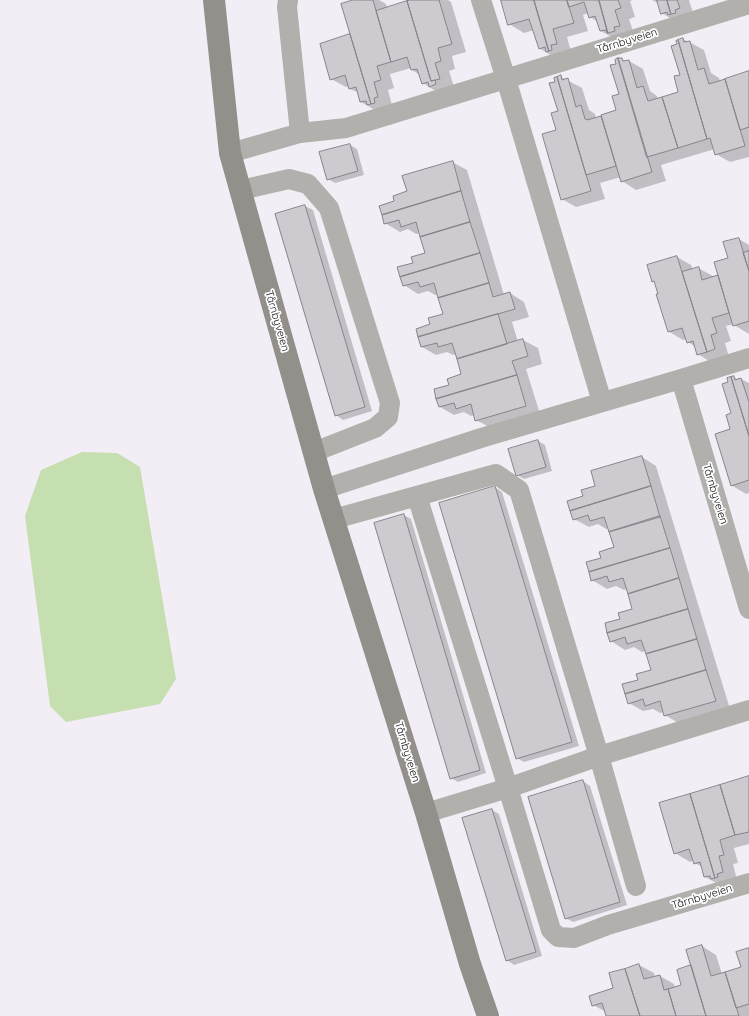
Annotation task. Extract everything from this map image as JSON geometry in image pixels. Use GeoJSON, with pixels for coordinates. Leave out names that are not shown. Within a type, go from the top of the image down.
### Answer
{"type":"FeatureCollection","features":[{"type":"Feature","properties":{"kind":"street","name":"Tårnbyveien"},"geometry":{"type":"LineString","coordinates":[[214,0],[230,153],[324,488],[426,813],[470,964],[488,1016]]}},
{"type":"Feature","properties":{"kind":"lane"},"geometry":{"type":"LineString","coordinates":[[288,0],[287,7],[300,133]]}},
{"type":"Feature","properties":{"kind":"lane"},"geometry":{"type":"LineString","coordinates":[[481,0],[602,402]]}},
{"type":"Feature","properties":{"kind":"lane","name":"Tårnbyveien"},"geometry":{"type":"LineString","coordinates":[[230,153],[300,133],[346,128],[749,4]]}},
{"type":"Feature","properties":{"kind":"lane"},"geometry":{"type":"LineString","coordinates":[[241,190],[289,179],[308,184],[329,208],[390,403],[388,417],[376,428],[314,452]]}},
{"type":"Feature","properties":{"kind":"lane"},"geometry":{"type":"LineString","coordinates":[[324,488],[481,438],[749,358]]}},
{"type":"Feature","properties":{"kind":"lane","name":"Tårnbyveien"},"geometry":{"type":"LineString","coordinates":[[681,379],[749,609]]}},
{"type":"Feature","properties":{"kind":"lane"},"geometry":{"type":"LineString","coordinates":[[334,519],[496,474],[519,490],[599,756],[636,886]]}},
{"type":"Feature","properties":{"kind":"lane","name":"Tårnbyveien"},"geometry":{"type":"LineString","coordinates":[[417,496],[508,788],[550,930],[558,937],[574,938],[608,925],[749,883]]}},
{"type":"Feature","properties":{"kind":"lane"},"geometry":{"type":"LineString","coordinates":[[426,813],[508,788],[599,756],[749,710]]}},
{"type":"Feature","properties":{"kind":"green space"},"geometry":{"type":"Polygon","coordinates":[[[82,452],[117,453],[140,467],[176,679],[160,704],[66,722],[50,706],[25,516],[41,470],[82,452]]]}},
{"type":"Feature","properties":{"kind":"building"},"geometry":{"type":"Polygon","coordinates":[[[353,0],[373,0],[391,62],[377,66],[381,80],[374,82],[378,97],[374,98],[375,103],[371,104],[341,4],[353,0]]]}},
{"type":"Feature","properties":{"kind":"building"},"geometry":{"type":"Polygon","coordinates":[[[439,0],[452,44],[438,48],[441,61],[435,63],[440,79],[431,81],[407,1],[439,0]]]}},
{"type":"Feature","properties":{"kind":"building"},"geometry":{"type":"Polygon","coordinates":[[[501,0],[534,0],[549,51],[546,52],[545,47],[539,49],[529,19],[508,25],[501,0]]]}},
{"type":"Feature","properties":{"kind":"building"},"geometry":{"type":"Polygon","coordinates":[[[534,0],[567,0],[574,23],[553,29],[557,44],[551,45],[552,50],[549,51],[534,0]]]}},
{"type":"Feature","properties":{"kind":"building"},"geometry":{"type":"Polygon","coordinates":[[[567,0],[599,0],[608,33],[606,30],[600,31],[595,16],[589,18],[584,2],[569,7],[567,0]]]}},
{"type":"Feature","properties":{"kind":"building"},"geometry":{"type":"Polygon","coordinates":[[[599,0],[618,0],[621,8],[615,10],[620,26],[614,27],[615,31],[608,33],[599,0]]]}},
{"type":"Feature","properties":{"kind":"building"},"geometry":{"type":"Polygon","coordinates":[[[657,0],[667,0],[671,14],[668,15],[667,12],[661,14],[657,0]]]}},
{"type":"Feature","properties":{"kind":"building"},"geometry":{"type":"Polygon","coordinates":[[[667,0],[677,0],[680,8],[675,10],[676,13],[671,14],[667,0]]]}},
{"type":"Feature","properties":{"kind":"building"},"geometry":{"type":"Polygon","coordinates":[[[407,1],[431,81],[435,80],[436,84],[429,87],[428,82],[422,84],[417,69],[411,70],[407,57],[391,62],[376,11],[407,1]]]}},
{"type":"Feature","properties":{"kind":"building"},"geometry":{"type":"Polygon","coordinates":[[[350,34],[371,104],[367,105],[366,101],[360,102],[356,87],[349,89],[345,75],[330,80],[320,44],[350,34]]]}},
{"type":"Feature","properties":{"kind":"building"},"geometry":{"type":"Polygon","coordinates":[[[683,38],[684,42],[690,41],[698,70],[704,68],[709,84],[725,79],[745,146],[715,155],[710,138],[707,139],[678,40],[683,38]]]}},
{"type":"Feature","properties":{"kind":"building"},"geometry":{"type":"Polygon","coordinates":[[[678,40],[707,139],[678,148],[662,97],[678,92],[674,76],[680,75],[671,46],[677,44],[676,41],[678,40]]]}},
{"type":"Feature","properties":{"kind":"building"},"geometry":{"type":"Polygon","coordinates":[[[618,58],[652,172],[621,182],[601,115],[616,110],[612,96],[619,94],[610,65],[616,64],[615,60],[618,58]]]}},
{"type":"Feature","properties":{"kind":"building"},"geometry":{"type":"Polygon","coordinates":[[[618,58],[622,58],[623,61],[629,60],[637,88],[643,86],[648,101],[662,97],[678,148],[647,157],[618,58]]]}},
{"type":"Feature","properties":{"kind":"building"},"geometry":{"type":"Polygon","coordinates":[[[749,71],[749,127],[740,130],[725,79],[749,71]]]}},
{"type":"Feature","properties":{"kind":"building"},"geometry":{"type":"Polygon","coordinates":[[[561,75],[562,80],[568,78],[576,107],[581,105],[585,119],[587,120],[601,116],[616,166],[586,175],[557,77],[561,75]]]}},
{"type":"Feature","properties":{"kind":"building"},"geometry":{"type":"Polygon","coordinates":[[[557,77],[591,191],[561,200],[542,134],[556,130],[551,113],[558,111],[549,83],[555,82],[554,78],[557,77]]]}},
{"type":"Feature","properties":{"kind":"building"},"geometry":{"type":"Polygon","coordinates":[[[350,144],[358,171],[327,180],[319,152],[350,144]]]}},
{"type":"Feature","properties":{"kind":"building"},"geometry":{"type":"Polygon","coordinates":[[[453,161],[461,191],[382,215],[379,206],[394,201],[393,196],[407,191],[402,176],[453,161]]]}},
{"type":"Feature","properties":{"kind":"building"},"geometry":{"type":"Polygon","coordinates":[[[461,191],[470,222],[420,237],[416,222],[401,227],[399,220],[384,224],[382,215],[461,191]]]}},
{"type":"Feature","properties":{"kind":"building"},"geometry":{"type":"Polygon","coordinates":[[[305,205],[365,407],[335,416],[275,214],[305,205]]]}},
{"type":"Feature","properties":{"kind":"building"},"geometry":{"type":"Polygon","coordinates":[[[470,222],[480,253],[400,277],[397,267],[413,263],[411,257],[425,253],[420,237],[470,222]]]}},
{"type":"Feature","properties":{"kind":"building"},"geometry":{"type":"Polygon","coordinates":[[[739,238],[749,271],[749,321],[733,326],[714,262],[728,258],[723,242],[739,238]]]}},
{"type":"Feature","properties":{"kind":"building"},"geometry":{"type":"Polygon","coordinates":[[[749,251],[749,271],[743,253],[749,251]]]}},
{"type":"Feature","properties":{"kind":"building"},"geometry":{"type":"Polygon","coordinates":[[[480,253],[489,283],[438,298],[434,283],[420,287],[418,282],[403,286],[400,277],[480,253]]]}},
{"type":"Feature","properties":{"kind":"building"},"geometry":{"type":"Polygon","coordinates":[[[677,256],[707,352],[697,355],[693,341],[687,343],[682,328],[668,332],[656,294],[658,294],[654,281],[652,282],[647,265],[677,256]]]}},
{"type":"Feature","properties":{"kind":"building"},"geometry":{"type":"Polygon","coordinates":[[[699,267],[702,280],[718,275],[729,313],[712,318],[717,333],[711,335],[715,349],[707,352],[682,272],[699,267]]]}},
{"type":"Feature","properties":{"kind":"building"},"geometry":{"type":"Polygon","coordinates":[[[489,283],[493,297],[510,292],[515,309],[418,337],[416,329],[430,324],[428,318],[443,314],[438,298],[489,283]]]}},
{"type":"Feature","properties":{"kind":"building"},"geometry":{"type":"Polygon","coordinates":[[[498,314],[507,344],[457,359],[452,343],[438,347],[437,343],[421,347],[418,337],[498,314]]]}},
{"type":"Feature","properties":{"kind":"building"},"geometry":{"type":"Polygon","coordinates":[[[523,339],[528,356],[512,361],[517,375],[436,399],[434,389],[449,385],[447,379],[461,374],[457,359],[523,339]]]}},
{"type":"Feature","properties":{"kind":"building"},"geometry":{"type":"Polygon","coordinates":[[[517,375],[526,406],[475,421],[471,404],[456,409],[454,403],[439,407],[436,399],[517,375]]]}},
{"type":"Feature","properties":{"kind":"building"},"geometry":{"type":"Polygon","coordinates":[[[734,376],[735,380],[741,378],[749,402],[749,436],[731,377],[734,376]]]}},
{"type":"Feature","properties":{"kind":"building"},"geometry":{"type":"Polygon","coordinates":[[[731,377],[749,436],[749,480],[731,486],[715,434],[730,429],[726,415],[731,413],[722,384],[728,382],[727,378],[731,377]]]}},
{"type":"Feature","properties":{"kind":"building"},"geometry":{"type":"Polygon","coordinates":[[[538,440],[546,467],[516,476],[508,449],[538,440]]]}},
{"type":"Feature","properties":{"kind":"building"},"geometry":{"type":"Polygon","coordinates":[[[642,456],[651,486],[570,511],[567,501],[583,496],[581,490],[595,486],[591,471],[642,456]]]}},
{"type":"Feature","properties":{"kind":"building"},"geometry":{"type":"Polygon","coordinates":[[[495,486],[572,742],[516,759],[439,503],[495,486]]]}},
{"type":"Feature","properties":{"kind":"building"},"geometry":{"type":"Polygon","coordinates":[[[651,486],[660,517],[609,532],[604,517],[590,521],[588,515],[573,520],[570,511],[651,486]]]}},
{"type":"Feature","properties":{"kind":"building"},"geometry":{"type":"Polygon","coordinates":[[[404,514],[480,770],[450,779],[374,523],[404,514]]]}},
{"type":"Feature","properties":{"kind":"building"},"geometry":{"type":"Polygon","coordinates":[[[660,516],[670,548],[589,572],[586,562],[601,558],[599,552],[614,547],[609,532],[660,516]]]}},
{"type":"Feature","properties":{"kind":"building"},"geometry":{"type":"Polygon","coordinates":[[[670,548],[679,578],[628,594],[623,578],[609,582],[607,576],[591,581],[589,572],[670,548]]]}},
{"type":"Feature","properties":{"kind":"building"},"geometry":{"type":"Polygon","coordinates":[[[679,578],[688,609],[607,633],[605,623],[620,619],[618,613],[632,609],[628,594],[679,578]]]}},
{"type":"Feature","properties":{"kind":"building"},"geometry":{"type":"Polygon","coordinates":[[[688,609],[697,639],[646,654],[641,640],[627,644],[625,637],[610,642],[607,633],[688,609]]]}},
{"type":"Feature","properties":{"kind":"building"},"geometry":{"type":"Polygon","coordinates":[[[697,639],[706,670],[625,694],[622,684],[638,680],[636,674],[651,670],[646,654],[697,639]]]}},
{"type":"Feature","properties":{"kind":"building"},"geometry":{"type":"Polygon","coordinates":[[[706,670],[716,701],[664,716],[660,701],[645,706],[643,699],[628,704],[625,694],[706,670]]]}},
{"type":"Feature","properties":{"kind":"building"},"geometry":{"type":"Polygon","coordinates":[[[749,776],[749,832],[735,835],[720,785],[749,776]]]}},
{"type":"Feature","properties":{"kind":"building"},"geometry":{"type":"Polygon","coordinates":[[[583,780],[620,902],[565,919],[528,797],[583,780]]]}},
{"type":"Feature","properties":{"kind":"building"},"geometry":{"type":"Polygon","coordinates":[[[720,785],[735,835],[720,840],[724,855],[719,856],[723,872],[717,874],[718,877],[715,878],[690,794],[720,785]]]}},
{"type":"Feature","properties":{"kind":"building"},"geometry":{"type":"Polygon","coordinates":[[[690,794],[715,878],[711,879],[710,876],[704,877],[700,862],[694,864],[689,849],[674,854],[659,803],[690,794]]]}},
{"type":"Feature","properties":{"kind":"building"},"geometry":{"type":"Polygon","coordinates":[[[492,809],[536,952],[506,961],[462,818],[492,809]]]}},
{"type":"Feature","properties":{"kind":"building"},"geometry":{"type":"Polygon","coordinates":[[[702,945],[711,976],[725,972],[739,1016],[706,1016],[686,950],[702,945]]]}},
{"type":"Feature","properties":{"kind":"building"},"geometry":{"type":"Polygon","coordinates":[[[749,948],[749,1004],[736,1008],[725,972],[741,967],[736,952],[749,948]]]}},
{"type":"Feature","properties":{"kind":"building"},"geometry":{"type":"Polygon","coordinates":[[[639,964],[644,979],[660,975],[664,990],[668,989],[676,1016],[640,1016],[625,969],[639,964]]]}},
{"type":"Feature","properties":{"kind":"building"},"geometry":{"type":"Polygon","coordinates":[[[691,965],[706,1016],[676,1016],[668,989],[681,985],[677,970],[691,965]]]}},
{"type":"Feature","properties":{"kind":"building"},"geometry":{"type":"Polygon","coordinates":[[[625,969],[640,1016],[606,1016],[602,1003],[592,1006],[589,996],[613,988],[609,973],[625,969]]]}}]}
